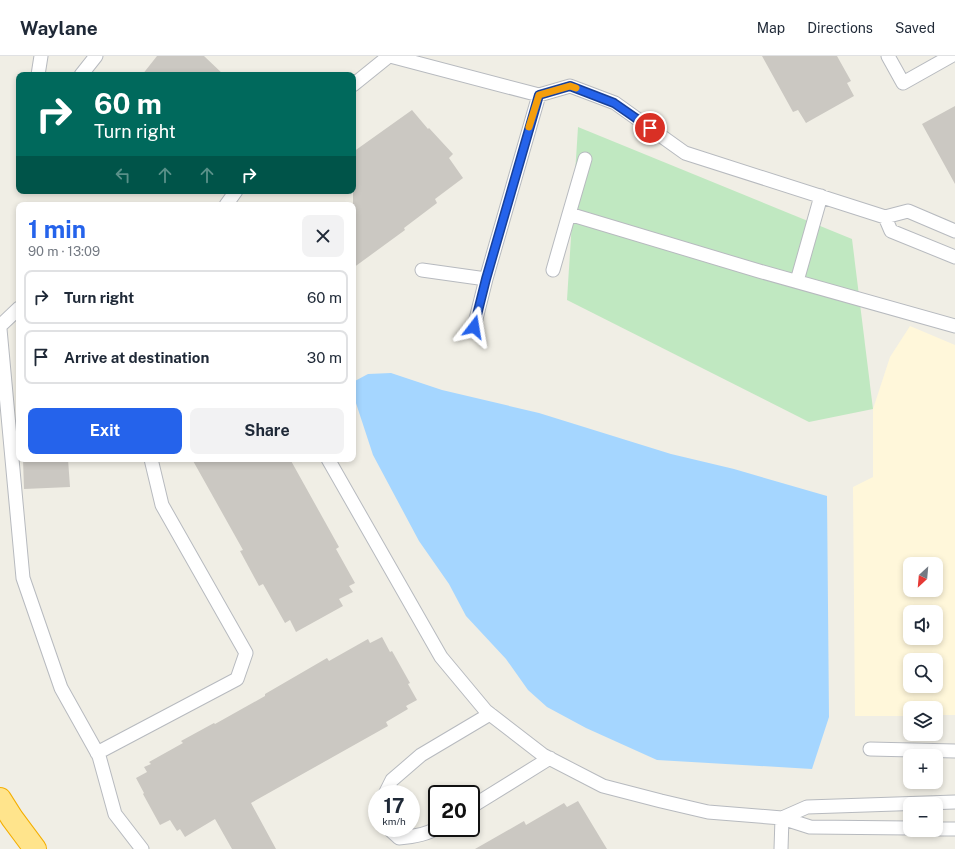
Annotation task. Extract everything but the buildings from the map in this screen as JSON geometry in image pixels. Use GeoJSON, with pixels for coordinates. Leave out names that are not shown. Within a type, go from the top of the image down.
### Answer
{"type":"FeatureCollection","features":[{"type":"Feature","properties":{"kind":"highway"},"geometry":{"type":"LineString","coordinates":[[0,799],[35,849]]}},
{"type":"Feature","properties":{"kind":"lane"},"geometry":{"type":"LineString","coordinates":[[38,72],[41,56]]}},
{"type":"Feature","properties":{"kind":"lane"},"geometry":{"type":"LineString","coordinates":[[83,72],[96,56]]}},
{"type":"Feature","properties":{"kind":"lane"},"geometry":{"type":"LineString","coordinates":[[356,83],[390,56],[539,95],[570,86],[614,103],[685,153],[885,217],[908,211],[955,231]]}},
{"type":"Feature","properties":{"kind":"lane"},"geometry":{"type":"LineString","coordinates":[[888,56],[903,83],[951,56]]}},
{"type":"Feature","properties":{"kind":"lane"},"geometry":{"type":"LineString","coordinates":[[474,327],[486,279],[539,95]]}},
{"type":"Feature","properties":{"kind":"lane"},"geometry":{"type":"LineString","coordinates":[[553,270],[585,159]]}},
{"type":"Feature","properties":{"kind":"lane"},"geometry":{"type":"LineString","coordinates":[[797,281],[821,196]]}},
{"type":"Feature","properties":{"kind":"lane"},"geometry":{"type":"LineString","coordinates":[[569,214],[955,326]]}},
{"type":"Feature","properties":{"kind":"lane"},"geometry":{"type":"LineString","coordinates":[[885,217],[891,232],[955,257]]}},
{"type":"Feature","properties":{"kind":"lane"},"geometry":{"type":"LineString","coordinates":[[422,270],[486,279]]}},
{"type":"Feature","properties":{"kind":"lane"},"geometry":{"type":"LineString","coordinates":[[0,326],[16,311]]}},
{"type":"Feature","properties":{"kind":"lane"},"geometry":{"type":"LineString","coordinates":[[0,330],[22,578],[61,688],[99,756],[115,814],[142,849]]}},
{"type":"Feature","properties":{"kind":"lane"},"geometry":{"type":"LineString","coordinates":[[96,753],[237,678],[246,653],[162,505],[152,462]]}},
{"type":"Feature","properties":{"kind":"lane"},"geometry":{"type":"LineString","coordinates":[[330,462],[441,657],[486,712],[544,755],[603,786],[708,812],[782,818],[810,827],[903,828]]}},
{"type":"Feature","properties":{"kind":"lane"},"geometry":{"type":"LineString","coordinates":[[390,785],[392,780],[421,755],[490,714]]}},
{"type":"Feature","properties":{"kind":"lane"},"geometry":{"type":"LineString","coordinates":[[870,749],[955,751]]}},
{"type":"Feature","properties":{"kind":"lane"},"geometry":{"type":"LineString","coordinates":[[480,801],[550,758]]}},
{"type":"Feature","properties":{"kind":"lane"},"geometry":{"type":"LineString","coordinates":[[782,818],[807,807],[955,802]]}},
{"type":"Feature","properties":{"kind":"lane"},"geometry":{"type":"LineString","coordinates":[[781,849],[782,818]]}},
{"type":"Feature","properties":{"kind":"lane"},"geometry":{"type":"LineString","coordinates":[[943,829],[955,829]]}},
{"type":"Feature","properties":{"kind":"lane"},"geometry":{"type":"LineString","coordinates":[[398,837],[411,837]]}},
{"type":"Feature","properties":{"kind":"shaded area"},"geometry":{"type":"Polygon","coordinates":[[[910,326],[955,345],[955,715],[943,715],[943,701],[903,701],[903,716],[855,716],[853,487],[873,477],[873,409],[890,357],[910,326]]]}},
{"type":"Feature","properties":{"kind":"green space"},"geometry":{"type":"Polygon","coordinates":[[[578,127],[852,239],[873,409],[809,422],[567,300],[578,127]]]}},
{"type":"Feature","properties":{"kind":"water"},"geometry":{"type":"Polygon","coordinates":[[[391,373],[442,390],[539,413],[671,454],[734,469],[827,496],[829,717],[812,769],[657,760],[586,728],[547,707],[528,690],[506,659],[466,616],[449,584],[419,541],[373,455],[356,403],[356,380],[368,374],[391,373]]]}},
{"type":"Feature","properties":{"kind":"slow traffic"},"geometry":{"type":"LineString","coordinates":[[529,127],[539,95],[570,86],[576,88]]}},
{"type":"Feature","properties":{"kind":"route"},"geometry":{"type":"LineString","coordinates":[[474,327],[486,279],[539,95],[570,86],[614,103],[650,128]]}}]}
